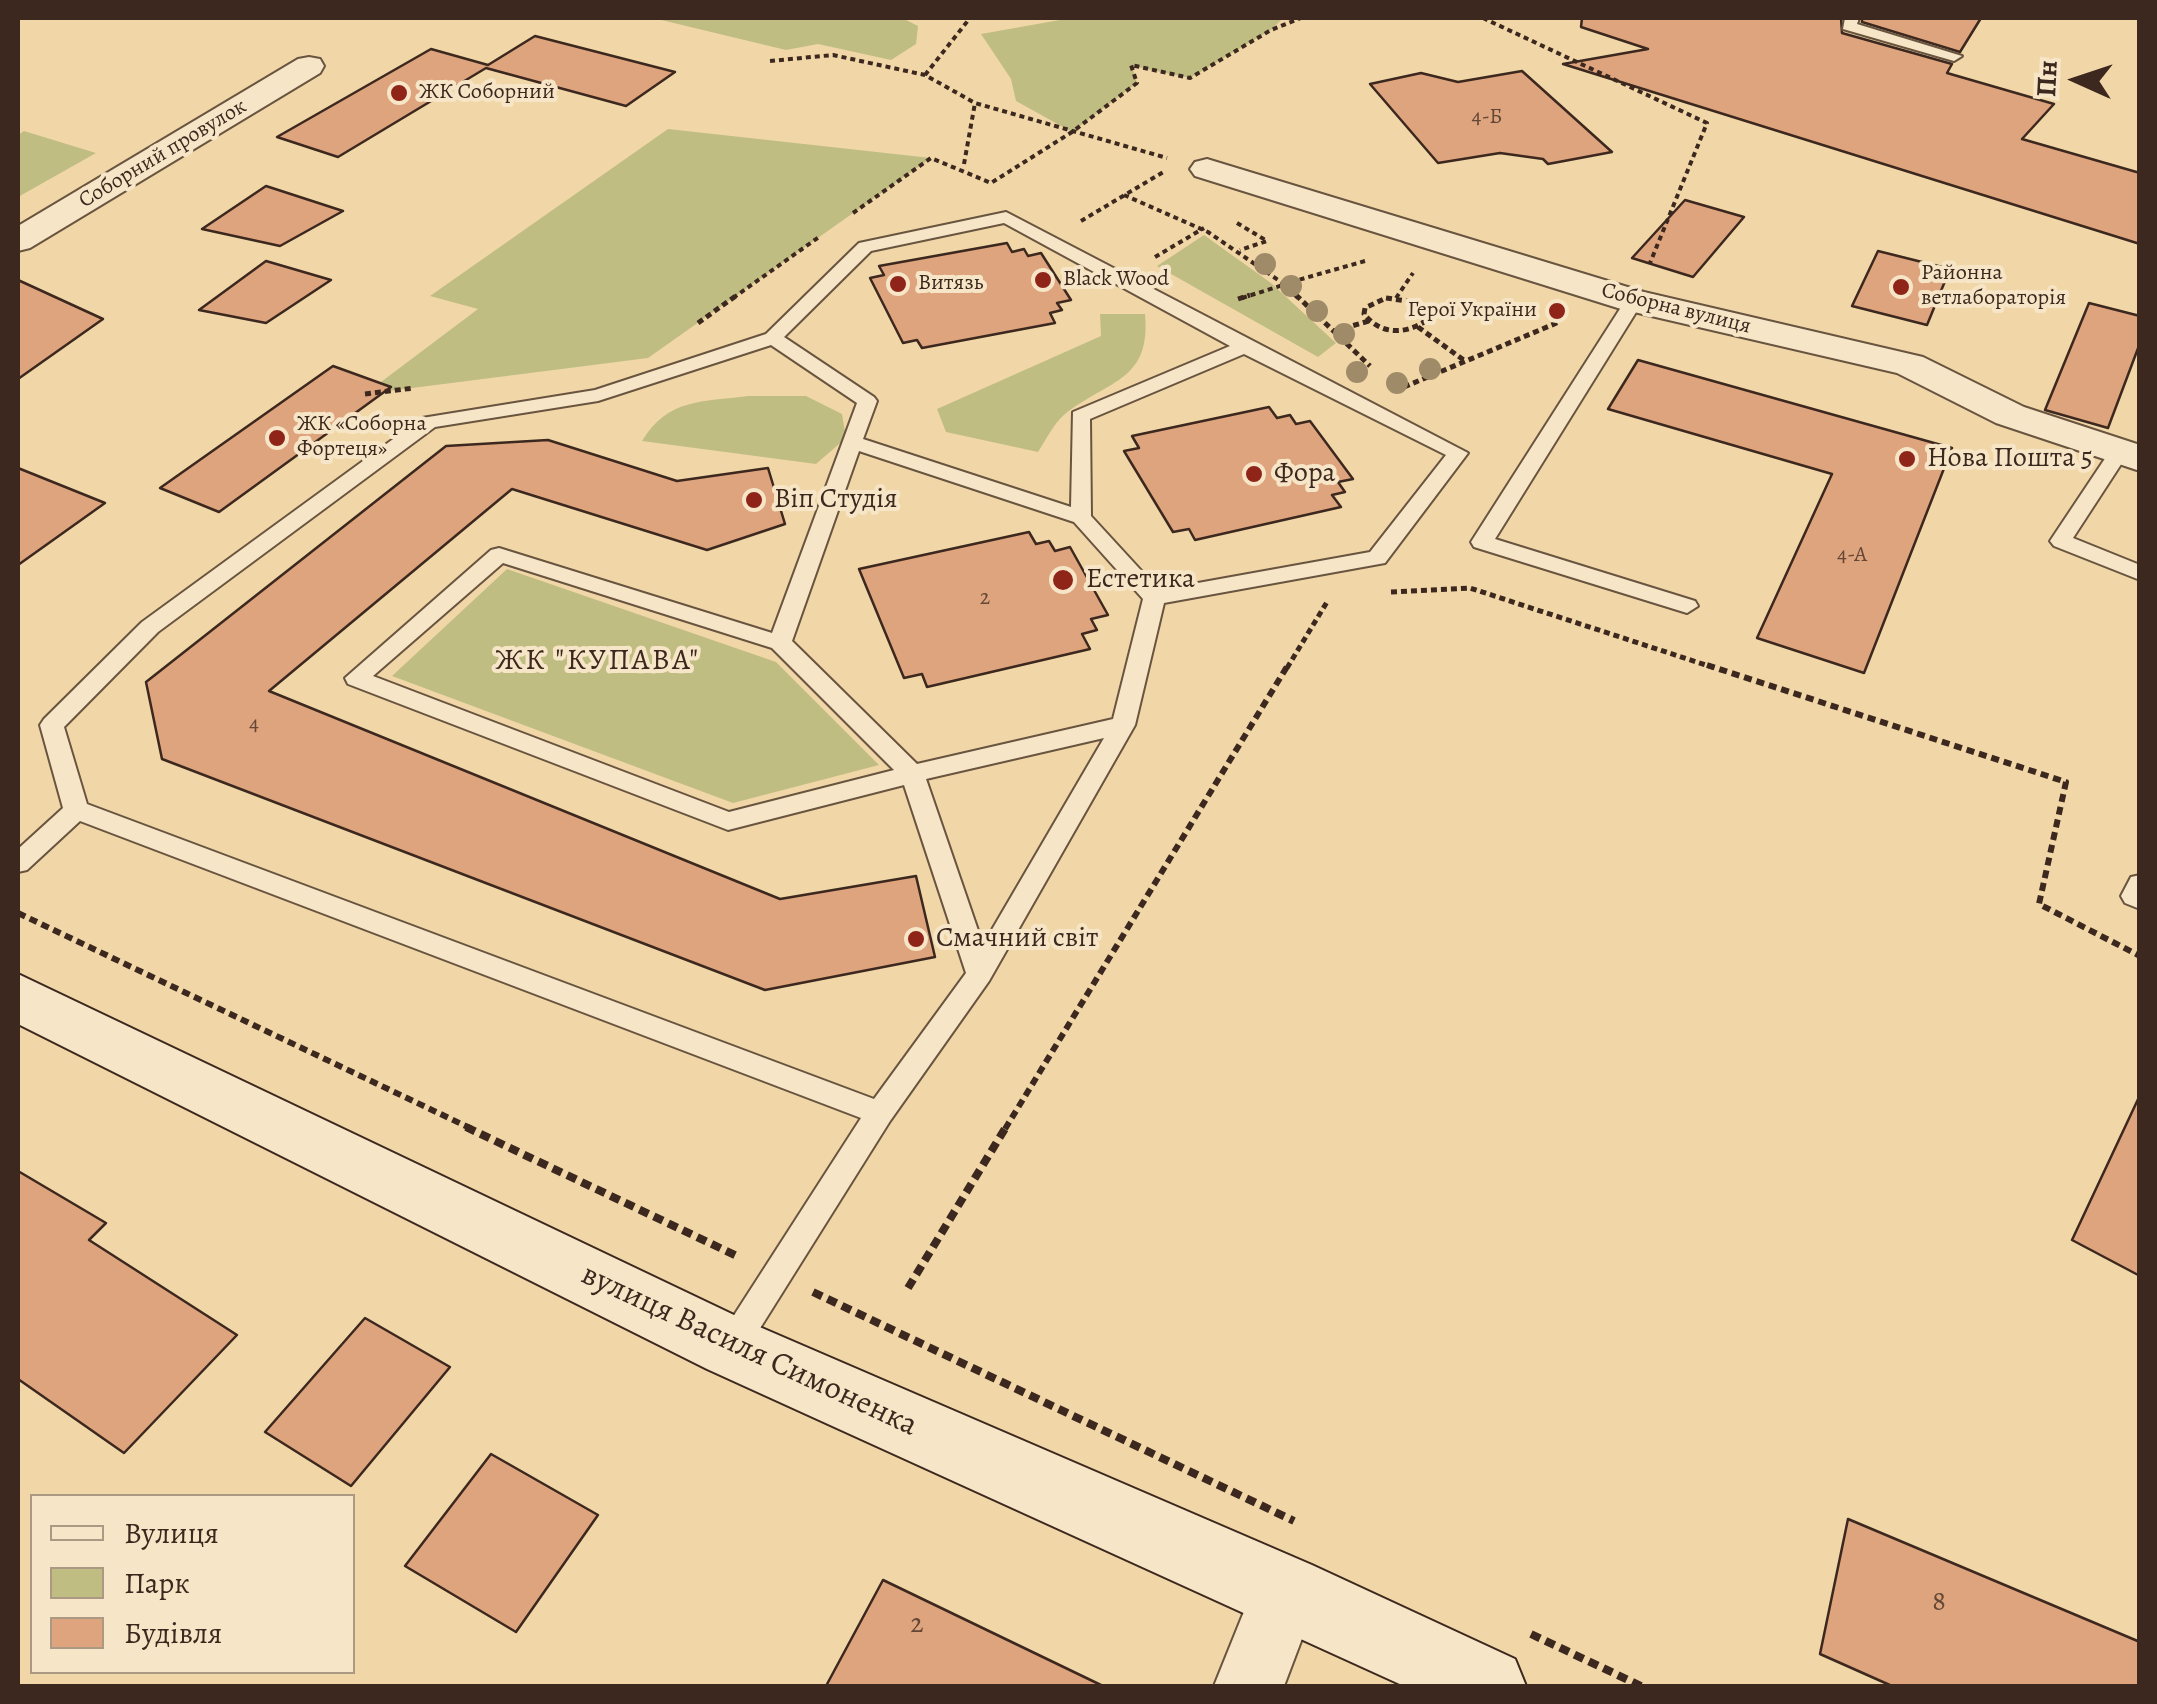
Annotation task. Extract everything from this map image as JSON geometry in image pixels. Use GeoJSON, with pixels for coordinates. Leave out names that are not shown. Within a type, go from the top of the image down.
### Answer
{"type":"FeatureCollection","features":[{"type":"Feature","properties":{"kind":"street","name":"Соборний провулок"},"geometry":{"type":"LineString","coordinates":[[18,241],[309,66]]}},
{"type":"Feature","properties":{"kind":"street","name":"Соборна вулиця"},"geometry":{"type":"LineString","coordinates":[[1194,165],[1634,301],[1910,365],[2010,415],[2129,456]]}},
{"type":"Feature","properties":{"kind":"street","name":"вулиця Василя Симоненка"},"geometry":{"type":"LineString","coordinates":[[18,996],[732,1347],[1292,1557],[1502,1656]]}},
{"type":"Feature","properties":{"kind":"street"},"geometry":{"type":"LineString","coordinates":[[1249,1686],[1292,1557]]}},
{"type":"Feature","properties":{"kind":"lane"},"geometry":{"type":"LineString","coordinates":[[1852,18],[1848,26],[1954,56]]}},
{"type":"Feature","properties":{"kind":"lane"},"geometry":{"type":"LineString","coordinates":[[76,810],[52,725],[150,627],[429,422],[598,395],[772,338],[866,246],[1006,217],[1244,348],[1458,453],[1377,558],[1154,598]]}},
{"type":"Feature","properties":{"kind":"lane"},"geometry":{"type":"LineString","coordinates":[[1634,301],[1482,542],[1687,606]]}},
{"type":"Feature","properties":{"kind":"lane"},"geometry":{"type":"LineString","coordinates":[[772,338],[867,401],[780,643]]}},
{"type":"Feature","properties":{"kind":"lane"},"geometry":{"type":"LineString","coordinates":[[1081,517],[1080,416],[1244,348]]}},
{"type":"Feature","properties":{"kind":"lane"},"geometry":{"type":"LineString","coordinates":[[851,442],[1081,517],[1154,598]]}},
{"type":"Feature","properties":{"kind":"lane"},"geometry":{"type":"LineString","coordinates":[[2129,456],[2061,541],[2140,573]]}},
{"type":"Feature","properties":{"kind":"lane"},"geometry":{"type":"LineString","coordinates":[[980,974],[912,774],[780,643],[499,555],[356,678],[728,822],[912,774],[1124,724]]}},
{"type":"Feature","properties":{"kind":"lane"},"geometry":{"type":"LineString","coordinates":[[732,1347],[880,1113],[980,974],[1124,724],[1154,598]]}},
{"type":"Feature","properties":{"kind":"lane"},"geometry":{"type":"LineString","coordinates":[[18,863],[76,810]]}},
{"type":"Feature","properties":{"kind":"lane"},"geometry":{"type":"LineString","coordinates":[[76,810],[880,1113]]}},
{"type":"Feature","properties":{"kind":"lane"},"geometry":{"type":"LineString","coordinates":[[2140,884],[2134,896],[2140,899]]}},
{"type":"Feature","properties":{"kind":"path"},"geometry":{"type":"LineString","coordinates":[[925,75],[970,18]]}},
{"type":"Feature","properties":{"kind":"path"},"geometry":{"type":"LineString","coordinates":[[1483,18],[1707,123],[1634,301]]}},
{"type":"Feature","properties":{"kind":"path"},"geometry":{"type":"LineString","coordinates":[[770,61],[833,56],[925,75],[974,104],[1194,165]]}},
{"type":"Feature","properties":{"kind":"path"},"geometry":{"type":"LineString","coordinates":[[964,164],[974,104]]}},
{"type":"Feature","properties":{"kind":"path"},"geometry":{"type":"LineString","coordinates":[[1050,240],[1124,195],[1194,165]]}},
{"type":"Feature","properties":{"kind":"path"},"geometry":{"type":"LineString","coordinates":[[1124,195],[1193,222],[1239,250],[1284,284],[1396,391]]}},
{"type":"Feature","properties":{"kind":"path"},"geometry":{"type":"LineString","coordinates":[[1193,222],[1205,216]]}},
{"type":"Feature","properties":{"kind":"path"},"geometry":{"type":"LineString","coordinates":[[1234,220],[1266,242],[1239,250]]}},
{"type":"Feature","properties":{"kind":"path"},"geometry":{"type":"LineString","coordinates":[[1141,265],[1204,228]]}},
{"type":"Feature","properties":{"kind":"path"},"geometry":{"type":"LineString","coordinates":[[1233,300],[1373,259]]}},
{"type":"Feature","properties":{"kind":"path"},"geometry":{"type":"LineString","coordinates":[[1396,298],[1414,272],[1400,268]]}},
{"type":"Feature","properties":{"kind":"path"},"geometry":{"type":"LineString","coordinates":[[1396,298],[1414,302],[1425,312],[1424,322],[1418,327],[1391,331],[1369,321],[1364,314],[1370,303],[1396,298]]}},
{"type":"Feature","properties":{"kind":"path"},"geometry":{"type":"LineString","coordinates":[[1362,405],[1564,320],[1551,316]]}},
{"type":"Feature","properties":{"kind":"path"},"geometry":{"type":"LineString","coordinates":[[1333,332],[1369,321]]}},
{"type":"Feature","properties":{"kind":"path"},"geometry":{"type":"LineString","coordinates":[[1418,327],[1465,361]]}},
{"type":"Feature","properties":{"kind":"path"},"geometry":{"type":"LineString","coordinates":[[1390,592],[1470,588],[2066,782],[2039,904],[2140,956]]}},
{"type":"Feature","properties":{"kind":"path"},"geometry":{"type":"LineString","coordinates":[[908,1288],[1331,596]]}},
{"type":"Feature","properties":{"kind":"path"},"geometry":{"type":"LineString","coordinates":[[18,913],[757,1266]]}},
{"type":"Feature","properties":{"kind":"path"},"geometry":{"type":"LineString","coordinates":[[811,1291],[1292,1557]]}},
{"type":"Feature","properties":{"kind":"path"},"geometry":{"type":"LineString","coordinates":[[1502,1656],[1641,1686]]}},
{"type":"Feature","properties":{"kind":"green space"},"geometry":{"type":"Polygon","coordinates":[[[653,18],[902,18],[918,26],[916,44],[891,60],[818,44],[786,50],[653,18]]]}},
{"type":"Feature","properties":{"kind":"green space"},"geometry":{"type":"Polygon","coordinates":[[[1071,18],[1283,18],[1271,30],[1190,78],[1132,66],[1137,83],[1072,132],[1016,101],[1011,79],[981,34],[1071,18]]]}},
{"type":"Feature","properties":{"kind":"green space"},"geometry":{"type":"Polygon","coordinates":[[[668,129],[931,158],[648,358],[365,394],[478,309],[430,296],[668,129]]]}},
{"type":"Feature","properties":{"kind":"green space"},"geometry":{"type":"Polygon","coordinates":[[[24,131],[96,153],[18,197],[18,135],[24,131]]]}},
{"type":"Feature","properties":{"kind":"green space"},"geometry":{"type":"Polygon","coordinates":[[[1204,235],[1271,283],[1336,343],[1318,357],[1157,266],[1204,235]]]}},
{"type":"Feature","properties":{"kind":"green space"},"geometry":{"type":"Polygon","coordinates":[[[1100,314],[1145,314],[1141,353],[1124,376],[1061,418],[1038,452],[946,432],[937,409],[1101,336],[1100,314]]]}},
{"type":"Feature","properties":{"kind":"green space"},"geometry":{"type":"Polygon","coordinates":[[[748,396],[806,396],[842,414],[846,438],[816,464],[642,441],[652,427],[675,409],[748,396]]]}},
{"type":"Feature","properties":{"kind":"green space"},"geometry":{"type":"Polygon","coordinates":[[[507,569],[776,662],[879,765],[733,803],[392,676],[507,569]]]}},
{"type":"Feature","properties":{"kind":"building"},"geometry":{"type":"Polygon","coordinates":[[[1582,18],[1841,18],[1842,33],[1952,64],[1947,73],[2054,104],[2022,139],[2140,173],[2140,244],[1563,64],[1648,49],[1581,27],[1582,18]]]}},
{"type":"Feature","properties":{"kind":"building"},"geometry":{"type":"Polygon","coordinates":[[[1862,18],[1981,18],[1960,52],[1862,22],[1862,18]]]}},
{"type":"Feature","properties":{"kind":"building","name":"ЖК Соборний"},"geometry":{"type":"Polygon","coordinates":[[[535,36],[675,72],[626,106],[486,68],[338,157],[277,137],[431,49],[488,65],[535,36]]]}},
{"type":"Feature","properties":{"kind":"building"},"geometry":{"type":"Polygon","coordinates":[[[1522,71],[1612,152],[1548,164],[1543,159],[1500,153],[1438,163],[1370,84],[1421,73],[1458,82],[1522,71]]]}},
{"type":"Feature","properties":{"kind":"building"},"geometry":{"type":"Polygon","coordinates":[[[266,186],[343,211],[280,246],[202,229],[266,186]]]}},
{"type":"Feature","properties":{"kind":"building"},"geometry":{"type":"Polygon","coordinates":[[[1685,200],[1744,217],[1693,277],[1632,258],[1685,200]]]}},
{"type":"Feature","properties":{"kind":"building"},"geometry":{"type":"Polygon","coordinates":[[[1007,243],[1012,252],[1024,249],[1028,256],[1041,253],[1071,300],[1057,303],[1062,310],[1050,313],[1055,323],[922,348],[917,340],[903,343],[870,278],[884,275],[879,266],[1007,243]]]}},
{"type":"Feature","properties":{"kind":"building","name":"Районна ветлабораторія"},"geometry":{"type":"Polygon","coordinates":[[[1878,251],[1950,269],[1927,325],[1852,306],[1878,251]]]}},
{"type":"Feature","properties":{"kind":"building"},"geometry":{"type":"Polygon","coordinates":[[[266,261],[331,280],[266,323],[199,310],[266,261]]]}},
{"type":"Feature","properties":{"kind":"building"},"geometry":{"type":"Polygon","coordinates":[[[18,280],[103,319],[18,379],[18,280]]]}},
{"type":"Feature","properties":{"kind":"building"},"geometry":{"type":"Polygon","coordinates":[[[2089,303],[2140,316],[2140,343],[2108,428],[2045,410],[2089,303]]]}},
{"type":"Feature","properties":{"kind":"building"},"geometry":{"type":"Polygon","coordinates":[[[1638,360],[1952,448],[1864,673],[1757,638],[1832,474],[1608,409],[1638,360]]]}},
{"type":"Feature","properties":{"kind":"building","name":"ЖК «Соборна Фортеця»"},"geometry":{"type":"Polygon","coordinates":[[[333,366],[391,387],[219,512],[160,488],[333,366]]]}},
{"type":"Feature","properties":{"kind":"building"},"geometry":{"type":"Polygon","coordinates":[[[1269,407],[1277,418],[1290,415],[1296,424],[1310,421],[1353,479],[1338,482],[1345,492],[1332,495],[1341,507],[1195,540],[1189,529],[1173,532],[1124,451],[1139,448],[1132,436],[1269,407]]]}},
{"type":"Feature","properties":{"kind":"building"},"geometry":{"type":"Polygon","coordinates":[[[548,440],[677,481],[768,468],[785,524],[707,550],[512,489],[269,691],[780,899],[916,876],[935,957],[765,990],[162,759],[146,682],[446,446],[548,440]]]}},
{"type":"Feature","properties":{"kind":"building"},"geometry":{"type":"Polygon","coordinates":[[[18,468],[105,503],[18,565],[18,468]]]}},
{"type":"Feature","properties":{"kind":"building"},"geometry":{"type":"Polygon","coordinates":[[[1029,532],[1036,544],[1049,541],[1055,551],[1070,547],[1108,615],[1091,619],[1097,630],[1082,634],[1090,649],[927,687],[922,674],[904,678],[859,569],[1029,532]]]}},
{"type":"Feature","properties":{"kind":"building"},"geometry":{"type":"Polygon","coordinates":[[[2140,1095],[2140,1276],[2072,1240],[2140,1095]]]}},
{"type":"Feature","properties":{"kind":"building"},"geometry":{"type":"Polygon","coordinates":[[[18,1171],[106,1223],[89,1240],[237,1335],[124,1453],[18,1379],[18,1171]]]}},
{"type":"Feature","properties":{"kind":"building"},"geometry":{"type":"Polygon","coordinates":[[[365,1318],[450,1367],[351,1486],[265,1432],[365,1318]]]}},
{"type":"Feature","properties":{"kind":"building"},"geometry":{"type":"Polygon","coordinates":[[[491,1454],[598,1515],[516,1632],[405,1566],[491,1454]]]}},
{"type":"Feature","properties":{"kind":"building"},"geometry":{"type":"Polygon","coordinates":[[[1848,1519],[2140,1642],[2140,1686],[1892,1686],[1820,1654],[1848,1519]]]}},
{"type":"Feature","properties":{"kind":"building"},"geometry":{"type":"Polygon","coordinates":[[[883,1580],[1103,1686],[826,1686],[883,1580]]]}},
{"type":"Feature","properties":{"kind":"place","name":"ЖК Соборний"},"geometry":{"type":"Point","coordinates":[399,93]}},
{"type":"Feature","properties":{"kind":"place","name":"Black Wood"},"geometry":{"type":"Point","coordinates":[1043,280]}},
{"type":"Feature","properties":{"kind":"place","name":"Витязь"},"geometry":{"type":"Point","coordinates":[898,284]}},
{"type":"Feature","properties":{"kind":"place","name":"Районна ветлабораторія"},"geometry":{"type":"Point","coordinates":[1901,287]}},
{"type":"Feature","properties":{"kind":"place","name":"Герої України"},"geometry":{"type":"Point","coordinates":[1557,311]}},
{"type":"Feature","properties":{"kind":"place","name":"ЖК «Соборна Фортеця»"},"geometry":{"type":"Point","coordinates":[277,438]}},
{"type":"Feature","properties":{"kind":"place","name":"Нова Пошта 5"},"geometry":{"type":"Point","coordinates":[1907,459]}},
{"type":"Feature","properties":{"kind":"place","name":"Фора"},"geometry":{"type":"Point","coordinates":[1254,474]}},
{"type":"Feature","properties":{"kind":"place","name":"Віп Студія"},"geometry":{"type":"Point","coordinates":[754,500]}},
{"type":"Feature","properties":{"kind":"place","name":"Естетика"},"geometry":{"type":"Point","coordinates":[1063,580]}},
{"type":"Feature","properties":{"kind":"place","name":"Смачний світ"},"geometry":{"type":"Point","coordinates":[916,939]}},
{"type":"Feature","properties":{"kind":"district","name":"ЖК \"КУПАВА\""},"geometry":{"type":"Point","coordinates":[598,662]}}]}
